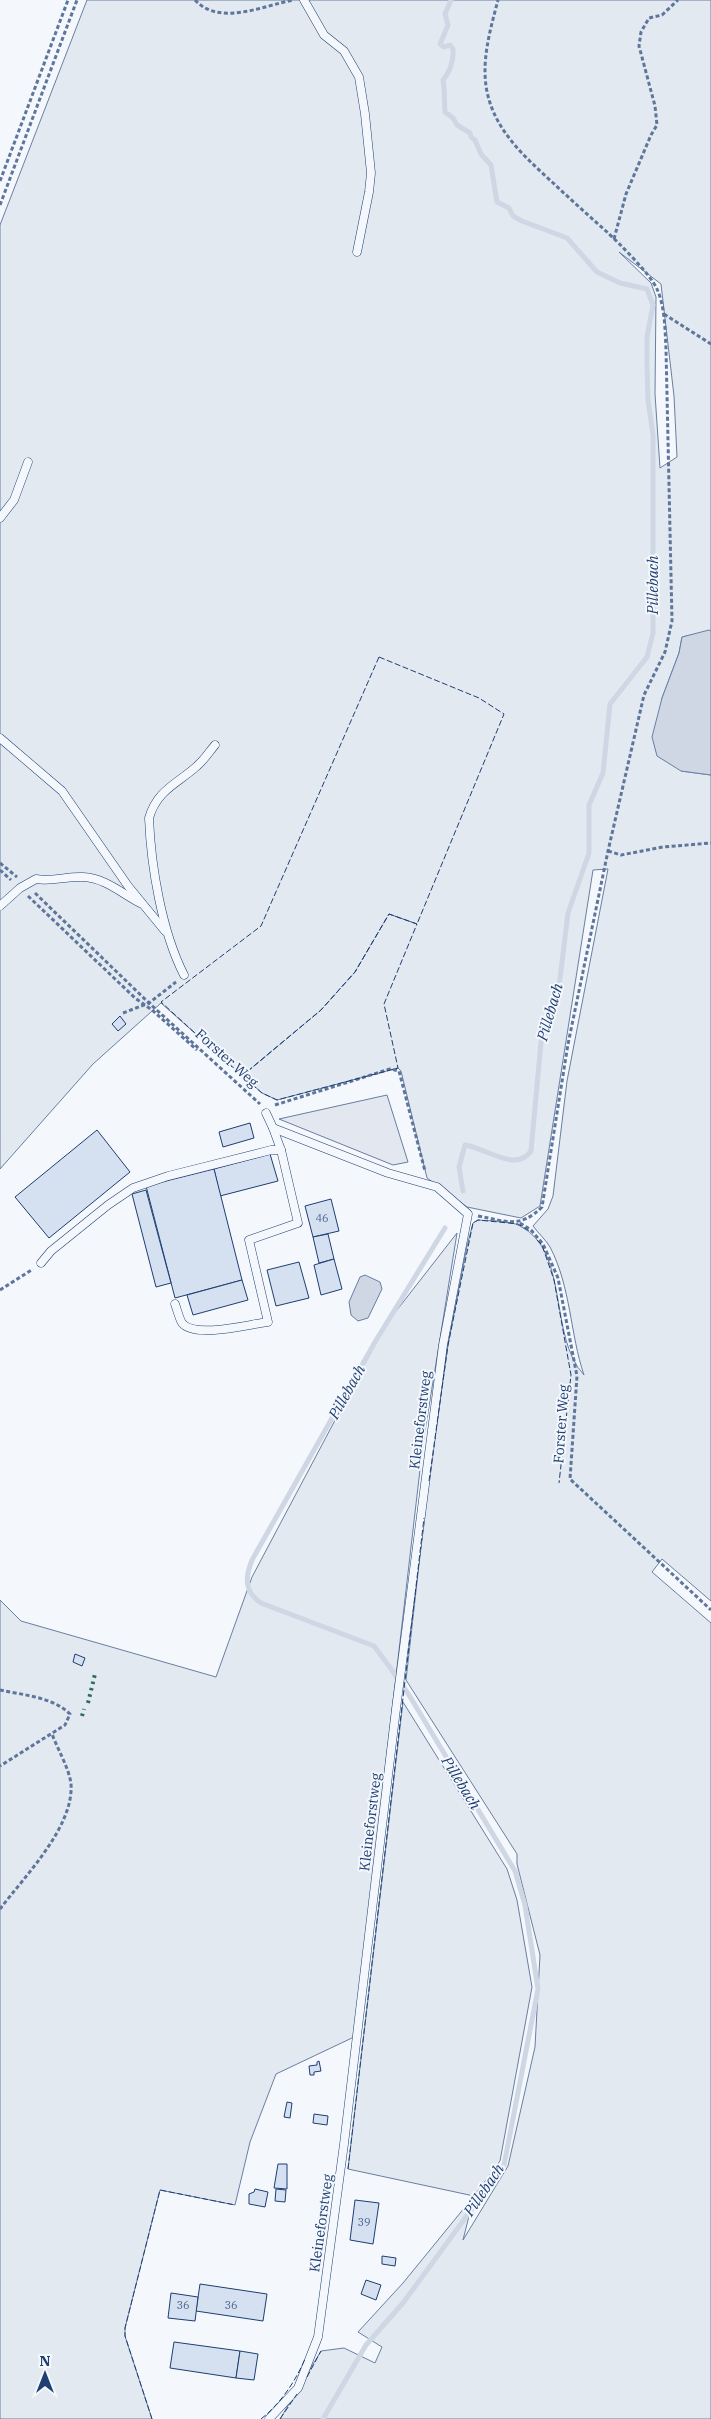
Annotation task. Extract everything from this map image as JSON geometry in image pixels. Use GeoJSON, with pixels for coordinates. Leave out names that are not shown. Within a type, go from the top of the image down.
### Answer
{"type":"FeatureCollection","features":[{"type":"Feature","properties":{"kind":"lane"},"geometry":{"type":"LineString","coordinates":[[304,0],[324,35],[344,51],[359,77],[371,173],[357,252]]}},
{"type":"Feature","properties":{"kind":"lane"},"geometry":{"type":"LineString","coordinates":[[0,518],[14,500],[28,462]]}},
{"type":"Feature","properties":{"kind":"lane"},"geometry":{"type":"LineString","coordinates":[[0,738],[62,791],[143,904],[170,937]]}},
{"type":"Feature","properties":{"kind":"lane"},"geometry":{"type":"LineString","coordinates":[[184,976],[174,955],[162,916],[149,818],[153,803],[168,788],[198,765],[215,745]]}},
{"type":"Feature","properties":{"kind":"lane"},"geometry":{"type":"LineString","coordinates":[[0,906],[36,879],[48,881],[61,877],[84,877],[103,880],[125,895],[143,904]]}},
{"type":"Feature","properties":{"kind":"lane"},"geometry":{"type":"LineString","coordinates":[[175,1304],[182,1323],[193,1330],[207,1331],[268,1322],[249,1240],[298,1223],[283,1166],[281,1150],[266,1111]]}},
{"type":"Feature","properties":{"kind":"lane"},"geometry":{"type":"LineString","coordinates":[[273,1128],[388,1174],[437,1187],[468,1214]]}},
{"type":"Feature","properties":{"kind":"lane"},"geometry":{"type":"LineString","coordinates":[[41,1263],[51,1251],[108,1205],[133,1188],[187,1171],[271,1150],[281,1150]]}},
{"type":"Feature","properties":{"kind":"lane","name":"Kleineforstweg"},"geometry":{"type":"LineString","coordinates":[[269,2419],[298,2388],[318,2337],[344,2144],[396,1708],[443,1345],[468,1214]]}},
{"type":"Feature","properties":{"kind":"path"},"geometry":{"type":"LineString","coordinates":[[0,180],[68,0]]}},
{"type":"Feature","properties":{"kind":"path"},"geometry":{"type":"LineString","coordinates":[[0,205],[77,0]]}},
{"type":"Feature","properties":{"kind":"path"},"geometry":{"type":"LineString","coordinates":[[195,0],[210,10],[224,13],[245,11],[294,0]]}},
{"type":"Feature","properties":{"kind":"path"},"geometry":{"type":"LineString","coordinates":[[468,1214],[520,1223],[532,1217],[542,1207],[568,1044],[608,851],[644,695],[665,652],[672,620],[668,393],[663,314],[657,289],[614,239],[506,137],[494,116],[488,98],[485,72],[487,48],[498,0]]}},
{"type":"Feature","properties":{"kind":"path"},"geometry":{"type":"LineString","coordinates":[[614,239],[626,194],[650,135],[657,125],[651,88],[639,46],[641,32],[649,18],[662,15],[678,0]]}},
{"type":"Feature","properties":{"kind":"path"},"geometry":{"type":"LineString","coordinates":[[663,314],[711,344]]}},
{"type":"Feature","properties":{"kind":"path"},"geometry":{"type":"LineString","coordinates":[[608,851],[621,855],[663,847],[711,843]]}},
{"type":"Feature","properties":{"kind":"path","name":"Forster Weg"},"geometry":{"type":"LineString","coordinates":[[0,863],[23,887],[266,1111]]}},
{"type":"Feature","properties":{"kind":"path"},"geometry":{"type":"LineString","coordinates":[[0,870],[23,887],[143,1005],[152,1010],[218,1067]]}},
{"type":"Feature","properties":{"kind":"path"},"geometry":{"type":"LineString","coordinates":[[123,1013],[149,1003],[184,976]]}},
{"type":"Feature","properties":{"kind":"path"},"geometry":{"type":"LineString","coordinates":[[266,1111],[390,1069],[400,1070],[427,1183]]}},
{"type":"Feature","properties":{"kind":"path","name":"Forster Weg"},"geometry":{"type":"LineString","coordinates":[[520,1223],[531,1230],[543,1244],[558,1278],[577,1376],[570,1479],[711,1610]]}},
{"type":"Feature","properties":{"kind":"path"},"geometry":{"type":"LineString","coordinates":[[0,1290],[41,1263]]}},
{"type":"Feature","properties":{"kind":"path"},"geometry":{"type":"LineString","coordinates":[[0,1690],[42,1699],[65,1708],[70,1714],[65,1725],[0,1766]]}},
{"type":"Feature","properties":{"kind":"path"},"geometry":{"type":"LineString","coordinates":[[0,1909],[58,1832],[66,1809],[71,1786],[69,1774],[52,1734]]}},
{"type":"Feature","properties":{"kind":"shaded area"},"geometry":{"type":"Polygon","coordinates":[[[87,0],[711,0],[711,631],[682,637],[679,653],[662,698],[681,771],[711,775],[711,1601],[662,1559],[652,1572],[711,1623],[711,2419],[280,2419],[321,2351],[344,2348],[375,2363],[382,2347],[358,2332],[403,2283],[474,2196],[463,2240],[508,2166],[535,2047],[540,1955],[517,1864],[517,1854],[406,1680],[426,1502],[448,1345],[473,1223],[478,1220],[511,1223],[520,1226],[536,1238],[546,1254],[553,1274],[561,1318],[573,1359],[584,1375],[557,1262],[548,1244],[533,1226],[548,1209],[553,1196],[567,1081],[608,869],[593,870],[540,1206],[521,1218],[467,1207],[427,1178],[401,1071],[398,1068],[277,1100],[262,1093],[161,1003],[93,1064],[0,1169],[0,225],[87,0]],[[619,252],[651,283],[656,297],[655,394],[660,468],[677,457],[674,396],[661,284],[619,252]]]}},
{"type":"Feature","properties":{"kind":"shaded area"},"geometry":{"type":"Polygon","coordinates":[[[711,631],[711,775],[681,771],[657,756],[652,737],[662,698],[679,653],[682,637],[711,631]]]}},
{"type":"Feature","properties":{"kind":"shaded area"},"geometry":{"type":"Polygon","coordinates":[[[387,1095],[408,1162],[393,1165],[279,1119],[387,1095]]]}},
{"type":"Feature","properties":{"kind":"shaded area"},"geometry":{"type":"Polygon","coordinates":[[[457,1233],[423,1444],[354,2037],[276,2074],[250,2142],[235,2205],[160,2190],[125,2328],[125,2336],[152,2419],[0,2419],[0,1600],[21,1621],[216,1677],[252,1577],[386,1324],[457,1233]]]}},
{"type":"Feature","properties":{"kind":"shaded area"},"geometry":{"type":"Polygon","coordinates":[[[365,1275],[380,1282],[382,1289],[368,1318],[358,1321],[351,1315],[349,1302],[360,1277],[365,1275]]]}},
{"type":"Feature","properties":{"kind":"shaded area"},"geometry":{"type":"Polygon","coordinates":[[[403,1702],[507,1869],[517,1900],[532,1987],[500,2161],[474,2196],[348,2169],[403,1702]]]}},
{"type":"Feature","properties":{"kind":"building"},"geometry":{"type":"Polygon","coordinates":[[[120,1016],[126,1024],[118,1031],[112,1024],[120,1016]]]}},
{"type":"Feature","properties":{"kind":"building"},"geometry":{"type":"Polygon","coordinates":[[[250,1123],[254,1138],[223,1147],[219,1132],[250,1123]]]}},
{"type":"Feature","properties":{"kind":"building"},"geometry":{"type":"Polygon","coordinates":[[[97,1130],[130,1172],[49,1238],[15,1197],[97,1130]]]}},
{"type":"Feature","properties":{"kind":"building"},"geometry":{"type":"Polygon","coordinates":[[[270,1154],[278,1181],[220,1196],[214,1169],[270,1154]]]}},
{"type":"Feature","properties":{"kind":"building"},"geometry":{"type":"Polygon","coordinates":[[[214,1169],[242,1280],[175,1298],[146,1186],[214,1169]]]}},
{"type":"Feature","properties":{"kind":"building"},"geometry":{"type":"Polygon","coordinates":[[[146,1190],[171,1283],[156,1287],[132,1194],[146,1190]]]}},
{"type":"Feature","properties":{"kind":"building"},"geometry":{"type":"Polygon","coordinates":[[[331,1199],[339,1231],[313,1237],[305,1206],[331,1199]]]}},
{"type":"Feature","properties":{"kind":"building"},"geometry":{"type":"Polygon","coordinates":[[[328,1234],[334,1259],[319,1263],[313,1237],[328,1234]]]}},
{"type":"Feature","properties":{"kind":"building"},"geometry":{"type":"Polygon","coordinates":[[[334,1259],[342,1289],[321,1295],[314,1265],[334,1259]]]}},
{"type":"Feature","properties":{"kind":"building"},"geometry":{"type":"Polygon","coordinates":[[[299,1262],[309,1298],[276,1306],[267,1270],[299,1262]]]}},
{"type":"Feature","properties":{"kind":"building"},"geometry":{"type":"Polygon","coordinates":[[[242,1280],[248,1300],[193,1315],[187,1295],[242,1280]]]}},
{"type":"Feature","properties":{"kind":"building"},"geometry":{"type":"Polygon","coordinates":[[[75,1654],[85,1658],[82,1666],[73,1662],[75,1654]]]}},
{"type":"Feature","properties":{"kind":"building"},"geometry":{"type":"Polygon","coordinates":[[[319,2061],[321,2071],[310,2075],[309,2066],[317,2065],[319,2061]]]}},
{"type":"Feature","properties":{"kind":"building"},"geometry":{"type":"Polygon","coordinates":[[[287,2102],[292,2103],[290,2118],[284,2117],[287,2102]]]}},
{"type":"Feature","properties":{"kind":"building"},"geometry":{"type":"Polygon","coordinates":[[[314,2114],[328,2116],[327,2125],[313,2123],[314,2114]]]}},
{"type":"Feature","properties":{"kind":"building"},"geometry":{"type":"Polygon","coordinates":[[[278,2164],[287,2164],[287,2189],[274,2188],[278,2164]]]}},
{"type":"Feature","properties":{"kind":"building"},"geometry":{"type":"Polygon","coordinates":[[[255,2189],[268,2192],[265,2207],[249,2204],[249,2194],[254,2192],[255,2189]]]}},
{"type":"Feature","properties":{"kind":"building"},"geometry":{"type":"Polygon","coordinates":[[[276,2189],[286,2190],[285,2202],[275,2201],[276,2189]]]}},
{"type":"Feature","properties":{"kind":"building"},"geometry":{"type":"Polygon","coordinates":[[[355,2200],[379,2203],[373,2244],[350,2240],[355,2200]]]}},
{"type":"Feature","properties":{"kind":"building"},"geometry":{"type":"Polygon","coordinates":[[[382,2256],[396,2258],[395,2266],[382,2264],[382,2256]]]}},
{"type":"Feature","properties":{"kind":"building"},"geometry":{"type":"Polygon","coordinates":[[[366,2280],[381,2285],[376,2300],[361,2294],[366,2280]]]}},
{"type":"Feature","properties":{"kind":"building"},"geometry":{"type":"Polygon","coordinates":[[[200,2284],[267,2294],[263,2321],[196,2311],[200,2284]]]}},
{"type":"Feature","properties":{"kind":"building"},"geometry":{"type":"Polygon","coordinates":[[[171,2293],[198,2297],[195,2321],[168,2318],[171,2293]]]}},
{"type":"Feature","properties":{"kind":"building"},"geometry":{"type":"Polygon","coordinates":[[[174,2342],[240,2351],[236,2378],[170,2368],[174,2342]]]}},
{"type":"Feature","properties":{"kind":"building"},"geometry":{"type":"Polygon","coordinates":[[[240,2351],[258,2354],[254,2380],[236,2378],[240,2351]]]}},
{"type":"Feature","properties":{"kind":"waterway","name":"Pillebach"},"geometry":{"type":"LineString","coordinates":[[451,0],[445,14],[448,25],[440,44],[444,47],[450,45],[453,49],[451,65],[443,80],[445,112],[453,118],[457,125],[470,133],[481,154],[491,165],[497,202],[509,208],[513,216],[522,221],[567,238],[597,272],[620,283],[647,289],[653,305],[647,337],[648,400],[653,435],[653,633],[647,657],[610,704],[603,773],[589,805],[589,853],[568,913],[558,995],[541,1042],[531,1151],[525,1157],[509,1160],[465,1145],[459,1167],[463,1191]]}},
{"type":"Feature","properties":{"kind":"waterway","name":"Pillebach"},"geometry":{"type":"LineString","coordinates":[[323,2419],[366,2345],[403,2303],[504,2165],[538,1989],[525,1905],[515,1871],[409,1695],[389,1666],[374,1646],[261,1603],[251,1594],[247,1584],[252,1560],[375,1342],[445,1228]]}},
{"type":"Feature","properties":{"kind":"hedge"},"geometry":{"type":"LineString","coordinates":[[88,1703],[95,1674]]}},
{"type":"Feature","properties":{"kind":"hedge"},"geometry":{"type":"LineString","coordinates":[[82,1716],[84,1709]]}},
{"type":"Feature","properties":{"kind":"fence"},"geometry":{"type":"LineString","coordinates":[[379,657],[479,698],[504,714],[417,924],[389,914],[355,972],[321,1010],[242,1076],[161,1002],[261,926],[379,657]]}},
{"type":"Feature","properties":{"kind":"fence"},"geometry":{"type":"LineString","coordinates":[[389,914],[417,924],[384,1004],[398,1068],[277,1100],[262,1093],[242,1076],[321,1010],[355,972],[389,914]]}},
{"type":"Feature","properties":{"kind":"fence"},"geometry":{"type":"LineString","coordinates":[[429,1481],[448,1345],[473,1223],[478,1220],[518,1224],[531,1232]]}},
{"type":"Feature","properties":{"kind":"fence"},"geometry":{"type":"LineString","coordinates":[[537,1240],[542,1245],[554,1280],[571,1375],[559,1483]]}},
{"type":"Feature","properties":{"kind":"fence"},"geometry":{"type":"LineString","coordinates":[[348,2169],[424,1518]]}},
{"type":"Feature","properties":{"kind":"fence"},"geometry":{"type":"LineString","coordinates":[[152,2419],[125,2336],[125,2328],[160,2190],[235,2205]]}},
{"type":"Feature","properties":{"kind":"fence"},"geometry":{"type":"LineString","coordinates":[[307,2377],[321,2351]]}},
{"type":"Feature","properties":{"kind":"fence"},"geometry":{"type":"LineString","coordinates":[[261,2419],[287,2392],[305,2359]]}},
{"type":"Feature","properties":{"kind":"fence"},"geometry":{"type":"LineString","coordinates":[[280,2419],[297,2394]]}}]}
